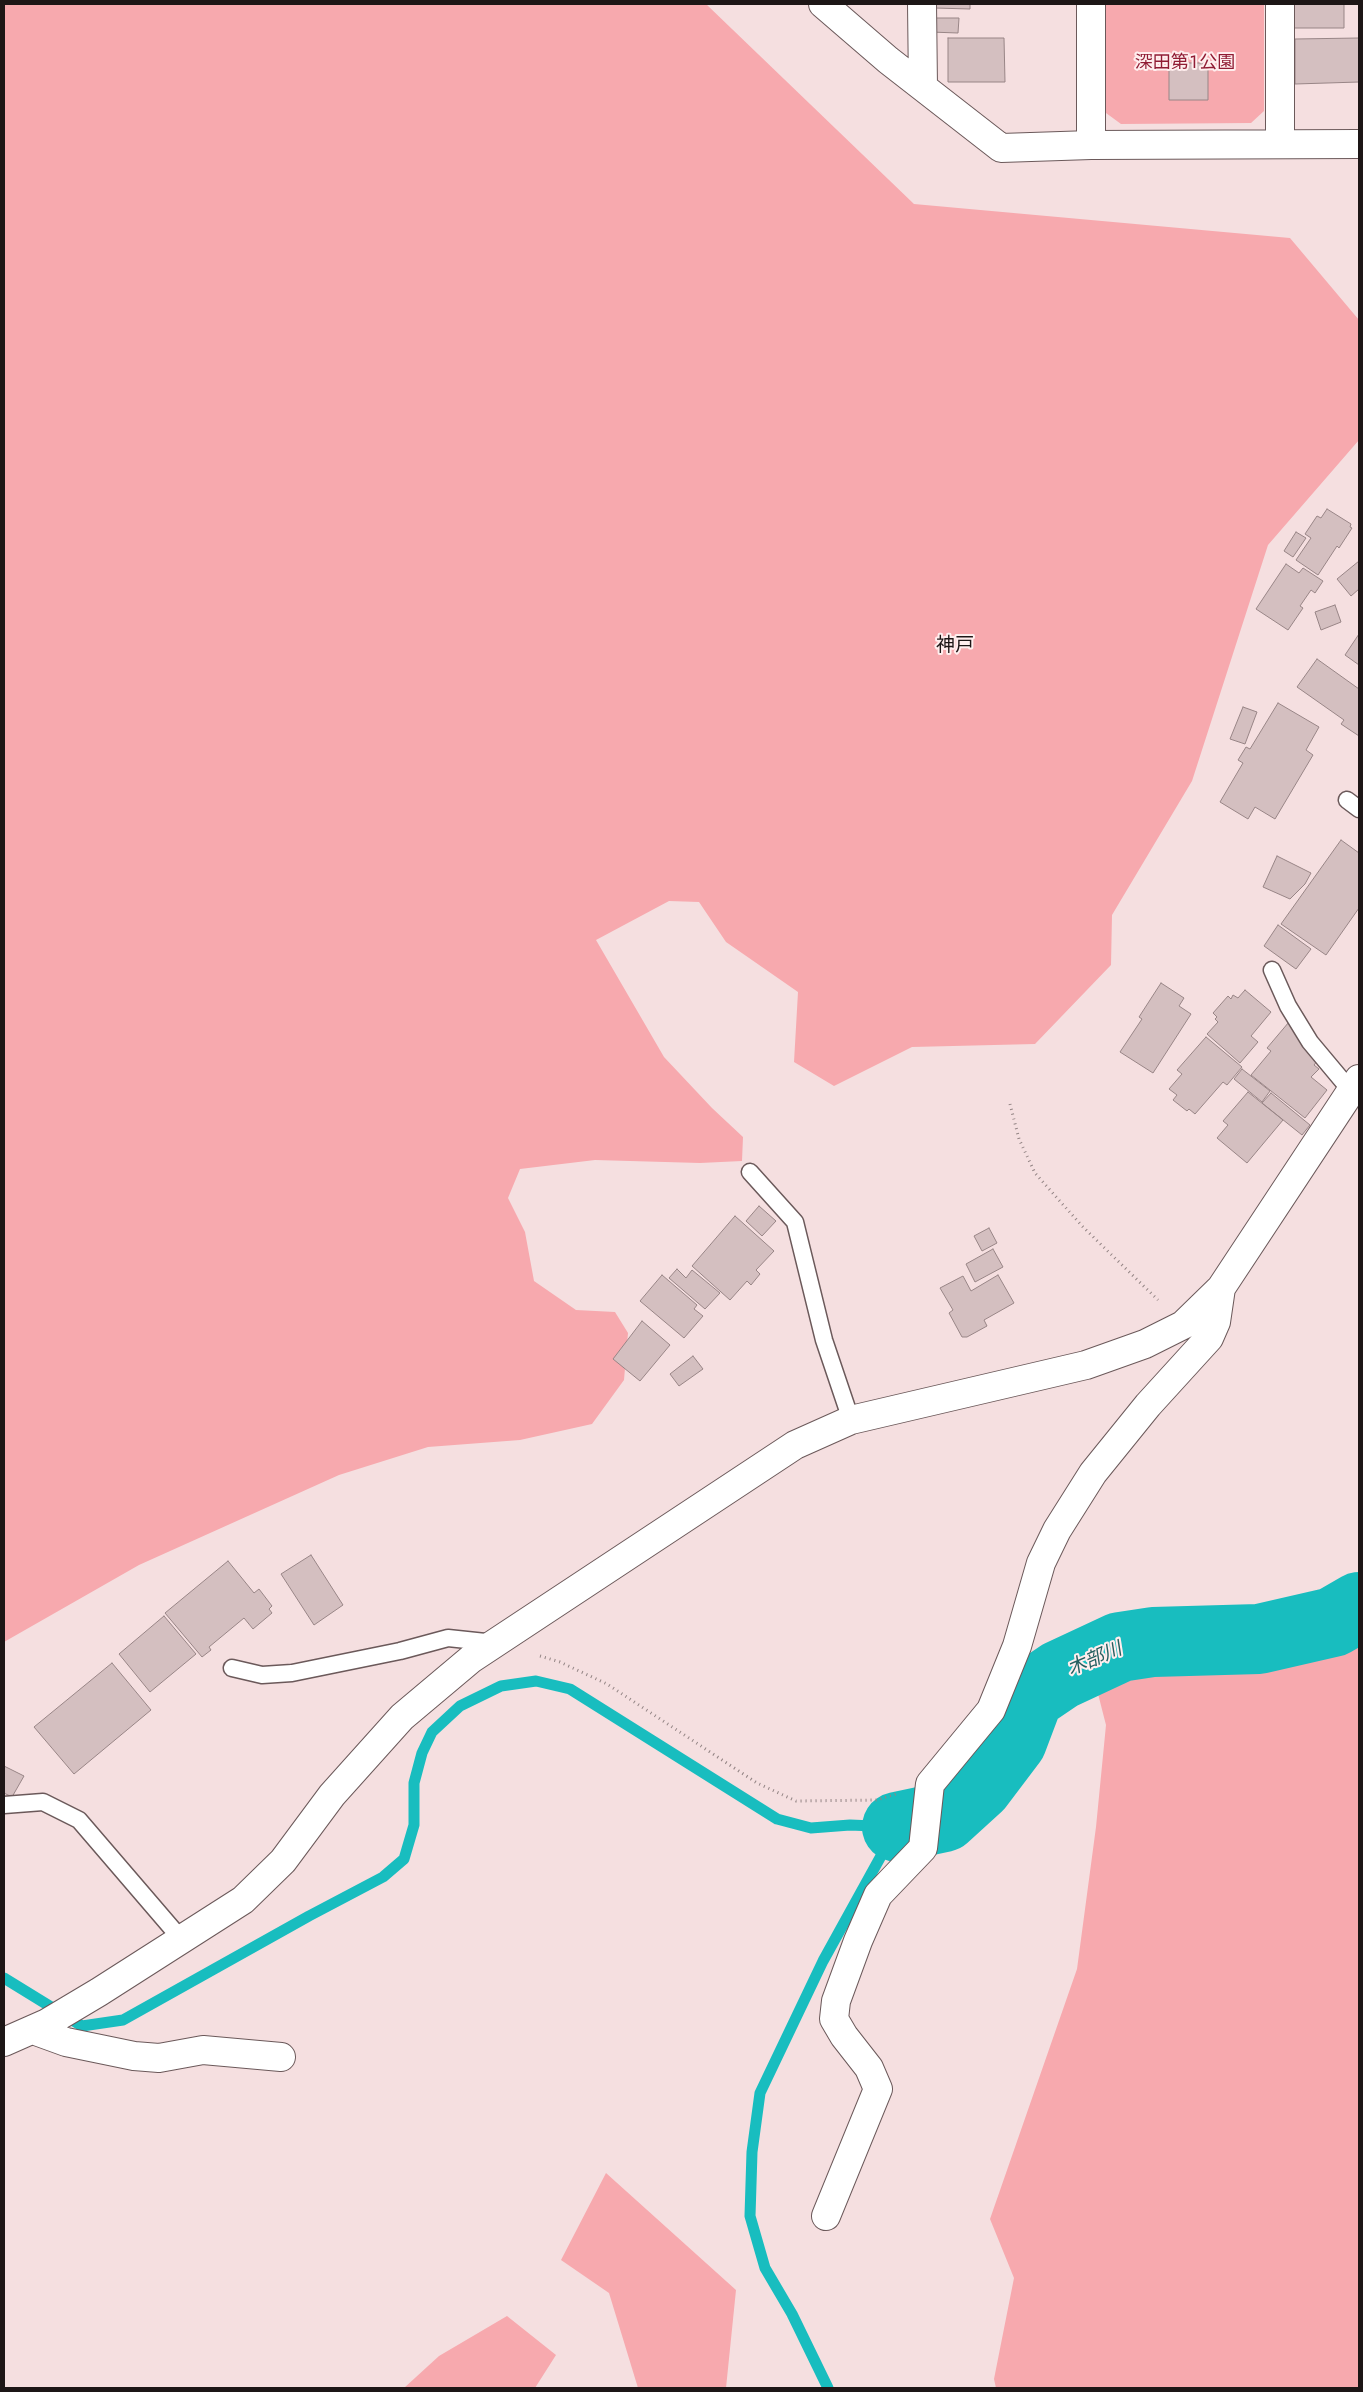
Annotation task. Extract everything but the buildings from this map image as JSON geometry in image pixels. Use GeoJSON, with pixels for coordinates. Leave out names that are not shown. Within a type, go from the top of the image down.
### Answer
{"type":"FeatureCollection","features":[{"type":"Feature","properties":{"kind":"street"},"geometry":{"type":"LineString","coordinates":[[823,4],[922,87],[1001,148],[1091,145],[1359,144]]}},
{"type":"Feature","properties":{"kind":"street"},"geometry":{"type":"LineString","coordinates":[[922,4],[922,87]]}},
{"type":"Feature","properties":{"kind":"street"},"geometry":{"type":"LineString","coordinates":[[1091,4],[1091,145]]}},
{"type":"Feature","properties":{"kind":"street"},"geometry":{"type":"LineString","coordinates":[[1280,4],[1280,144]]}},
{"type":"Feature","properties":{"kind":"street"},"geometry":{"type":"LineString","coordinates":[[4,2042],[33,2030],[100,1992],[244,1900],[284,1861],[332,1795],[402,1717],[471,1659],[795,1445],[851,1420],[1086,1365],[1146,1344],[1184,1325],[1221,1288],[1355,1085]]}},
{"type":"Feature","properties":{"kind":"street"},"geometry":{"type":"LineString","coordinates":[[826,2216],[878,2089],[870,2068],[844,2036],[834,2019],[836,2001],[858,1941],[878,1895],[923,1848],[930,1784],[991,1710],[1017,1646],[1041,1562],[1057,1530],[1094,1473],[1148,1405],[1208,1338],[1216,1322],[1221,1288]]}},
{"type":"Feature","properties":{"kind":"street"},"geometry":{"type":"LineString","coordinates":[[33,2030],[66,2042],[134,2056],[159,2058],[203,2050],[281,2057]]}},
{"type":"Feature","properties":{"kind":"lane"},"geometry":{"type":"LineString","coordinates":[[1272,970],[1288,1006],[1310,1042],[1355,1085]]}},
{"type":"Feature","properties":{"kind":"lane"},"geometry":{"type":"LineString","coordinates":[[750,1172],[795,1222],[824,1340],[851,1420]]}},
{"type":"Feature","properties":{"kind":"lane"},"geometry":{"type":"LineString","coordinates":[[232,1668],[262,1675],[292,1673],[400,1651],[448,1638],[495,1643]]}},
{"type":"Feature","properties":{"kind":"lane"},"geometry":{"type":"LineString","coordinates":[[4,1805],[43,1802],[79,1820],[182,1940]]}},
{"type":"Feature","properties":{"kind":"path"},"geometry":{"type":"LineString","coordinates":[[1010,1104],[1019,1139],[1035,1173],[1082,1226],[1184,1325]]}},
{"type":"Feature","properties":{"kind":"path"},"geometry":{"type":"LineString","coordinates":[[495,1643],[560,1662],[608,1684],[757,1783],[796,1801],[877,1800],[930,1784]]}},
{"type":"Feature","properties":{"kind":"green space"},"geometry":{"type":"Polygon","coordinates":[[[4,4],[706,4],[914,204],[1290,238],[1359,320],[1359,440],[1268,545],[1192,781],[1112,915],[1111,965],[1035,1044],[912,1047],[834,1086],[794,1062],[798,992],[726,942],[699,902],[669,901],[596,940],[664,1057],[712,1108],[743,1137],[742,1161],[700,1163],[595,1160],[520,1169],[508,1198],[525,1232],[534,1281],[576,1310],[615,1312],[628,1333],[624,1380],[592,1424],[520,1440],[428,1447],[339,1475],[139,1565],[4,1642],[4,4]]]}},
{"type":"Feature","properties":{"kind":"green space","name":"深田第１公園"},"geometry":{"type":"Polygon","coordinates":[[[1105,4],[1264,4],[1264,111],[1251,123],[1121,124],[1106,113],[1105,4]]]}},
{"type":"Feature","properties":{"kind":"green space"},"geometry":{"type":"Polygon","coordinates":[[[1359,1606],[1359,2388],[996,2388],[994,2379],[1014,2278],[990,2219],[1077,1969],[1096,1827],[1106,1725],[1096,1686],[1159,1651],[1226,1632],[1308,1627],[1359,1606]]]}},
{"type":"Feature","properties":{"kind":"green space"},"geometry":{"type":"Polygon","coordinates":[[[606,2173],[736,2290],[726,2388],[638,2388],[609,2293],[561,2260],[606,2173]]]}},
{"type":"Feature","properties":{"kind":"green space"},"geometry":{"type":"Polygon","coordinates":[[[507,2316],[556,2355],[535,2388],[404,2388],[439,2356],[507,2316]]]}},
{"type":"Feature","properties":{"kind":"waterway","name":"木部川"},"geometry":{"type":"LineString","coordinates":[[897,1827],[944,1817],[978,1786],[1012,1741],[1029,1696],[1060,1675],[1120,1647],[1153,1642],[1259,1639],[1333,1622],[1359,1607]]}},
{"type":"Feature","properties":{"kind":"waterway"},"geometry":{"type":"LineString","coordinates":[[4,1978],[82,2026],[123,2020],[383,1877],[404,1859],[414,1825],[414,1783],[422,1753],[432,1732],[460,1706],[501,1686],[536,1681],[570,1689],[777,1819],[811,1828],[850,1825],[897,1827],[823,1961],[760,2093],[752,2152],[750,2216],[765,2268],[792,2314],[828,2388]]}},
{"type":"Feature","properties":{"kind":"district","name":"神戸"},"geometry":{"type":"Point","coordinates":[955,646]}}]}
